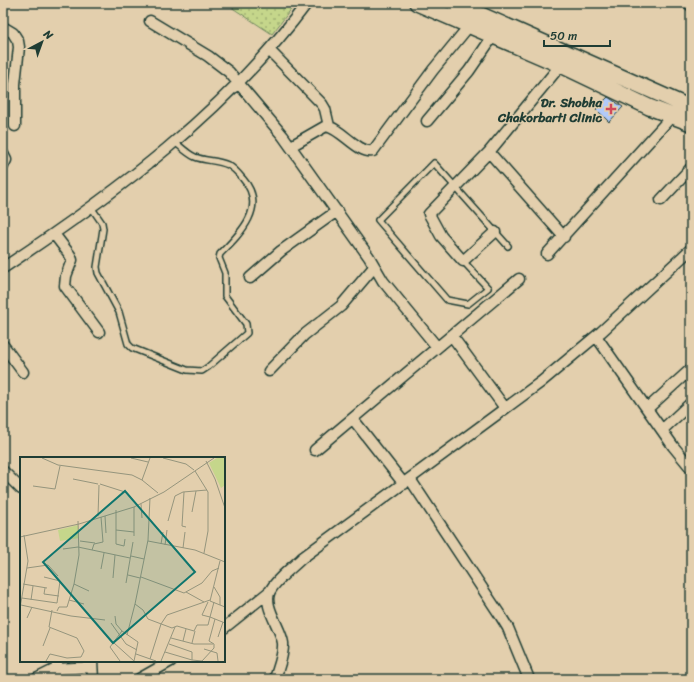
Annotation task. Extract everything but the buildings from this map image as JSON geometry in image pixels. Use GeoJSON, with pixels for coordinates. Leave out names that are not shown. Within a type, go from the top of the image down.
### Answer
{"type":"FeatureCollection","features":[{"type":"Feature","properties":{"kind":"main road"},"geometry":{"type":"LineString","coordinates":[[417,3],[493,36],[564,60],[691,108]]}},
{"type":"Feature","properties":{"kind":"main road"},"geometry":{"type":"LineString","coordinates":[[459,4],[671,117],[691,123]]}},
{"type":"Feature","properties":{"kind":"street"},"geometry":{"type":"LineString","coordinates":[[3,268],[54,234],[143,169],[205,116],[269,50],[307,3]]}},
{"type":"Feature","properties":{"kind":"street"},"geometry":{"type":"LineString","coordinates":[[150,21],[218,62],[229,72],[291,146],[369,257],[384,281],[437,347]]}},
{"type":"Feature","properties":{"kind":"street"},"geometry":{"type":"LineString","coordinates":[[269,50],[322,104],[329,126],[363,149],[373,151],[433,70],[469,26]]}},
{"type":"Feature","properties":{"kind":"street"},"geometry":{"type":"LineString","coordinates":[[3,27],[12,32],[18,41],[19,47],[15,84],[15,126]]}},
{"type":"Feature","properties":{"kind":"street"},"geometry":{"type":"LineString","coordinates":[[427,121],[469,71],[493,36]]}},
{"type":"Feature","properties":{"kind":"street"},"geometry":{"type":"LineString","coordinates":[[495,232],[463,261],[441,236],[430,217],[430,212],[489,152],[564,60]]}},
{"type":"Feature","properties":{"kind":"street"},"geometry":{"type":"LineString","coordinates":[[547,254],[671,117]]}},
{"type":"Feature","properties":{"kind":"street"},"geometry":{"type":"LineString","coordinates":[[291,146],[322,127],[329,126]]}},
{"type":"Feature","properties":{"kind":"street"},"geometry":{"type":"LineString","coordinates":[[489,152],[564,237]]}},
{"type":"Feature","properties":{"kind":"street"},"geometry":{"type":"LineString","coordinates":[[3,154],[6,160],[3,166]]}},
{"type":"Feature","properties":{"kind":"street"},"geometry":{"type":"LineString","coordinates":[[661,200],[691,168]]}},
{"type":"Feature","properties":{"kind":"street"},"geometry":{"type":"LineString","coordinates":[[250,278],[281,251],[337,211]]}},
{"type":"Feature","properties":{"kind":"street"},"geometry":{"type":"LineString","coordinates":[[54,234],[70,255],[72,260],[66,276],[65,286],[99,332]]}},
{"type":"Feature","properties":{"kind":"street"},"geometry":{"type":"LineString","coordinates":[[225,627],[269,592],[302,558],[505,408],[596,336],[691,248]]}},
{"type":"Feature","properties":{"kind":"street"},"geometry":{"type":"LineString","coordinates":[[269,371],[304,335],[341,306],[374,267]]}},
{"type":"Feature","properties":{"kind":"street"},"geometry":{"type":"LineString","coordinates":[[315,450],[519,279]]}},
{"type":"Feature","properties":{"kind":"street"},"geometry":{"type":"LineString","coordinates":[[452,336],[505,408]]}},
{"type":"Feature","properties":{"kind":"street"},"geometry":{"type":"LineString","coordinates":[[596,336],[662,430],[691,468]]}},
{"type":"Feature","properties":{"kind":"street"},"geometry":{"type":"LineString","coordinates":[[3,345],[23,372]]}},
{"type":"Feature","properties":{"kind":"street"},"geometry":{"type":"LineString","coordinates":[[647,409],[691,368]]}},
{"type":"Feature","properties":{"kind":"street"},"geometry":{"type":"LineString","coordinates":[[662,430],[691,403]]}},
{"type":"Feature","properties":{"kind":"street"},"geometry":{"type":"LineString","coordinates":[[353,418],[407,481],[500,615],[508,628],[529,679]]}},
{"type":"Feature","properties":{"kind":"street"},"geometry":{"type":"LineString","coordinates":[[3,471],[20,489]]}},
{"type":"Feature","properties":{"kind":"street"},"geometry":{"type":"LineString","coordinates":[[269,592],[268,602],[283,642],[283,651],[274,679]]}},
{"type":"Feature","properties":{"kind":"street"},"geometry":{"type":"LineString","coordinates":[[139,679],[169,662]]}},
{"type":"Feature","properties":{"kind":"street"},"geometry":{"type":"LineString","coordinates":[[36,679],[56,670],[92,664],[93,679]]}},
{"type":"Feature","properties":{"kind":"lane"},"geometry":{"type":"LineString","coordinates":[[91,207],[102,223],[103,228],[97,266],[98,273],[122,319],[128,344],[140,352],[187,370],[202,371],[208,367],[247,333],[246,324],[225,296],[224,273],[218,258],[244,228],[253,206],[254,199],[250,187],[232,167],[227,164],[195,157],[175,142]]}},
{"type":"Feature","properties":{"kind":"lane"},"geometry":{"type":"LineString","coordinates":[[463,261],[488,288],[468,304],[447,300],[378,220],[434,163],[508,246]]}},
{"type":"Feature","properties":{"kind":"green space"},"geometry":{"type":"Polygon","coordinates":[[[225,3],[296,3],[272,34],[225,3]]]}},
{"type":"Feature","properties":{"kind":"place","name":"Dr. Shobha Chakorbarti Clinic"},"geometry":{"type":"Point","coordinates":[611,109]}}]}
